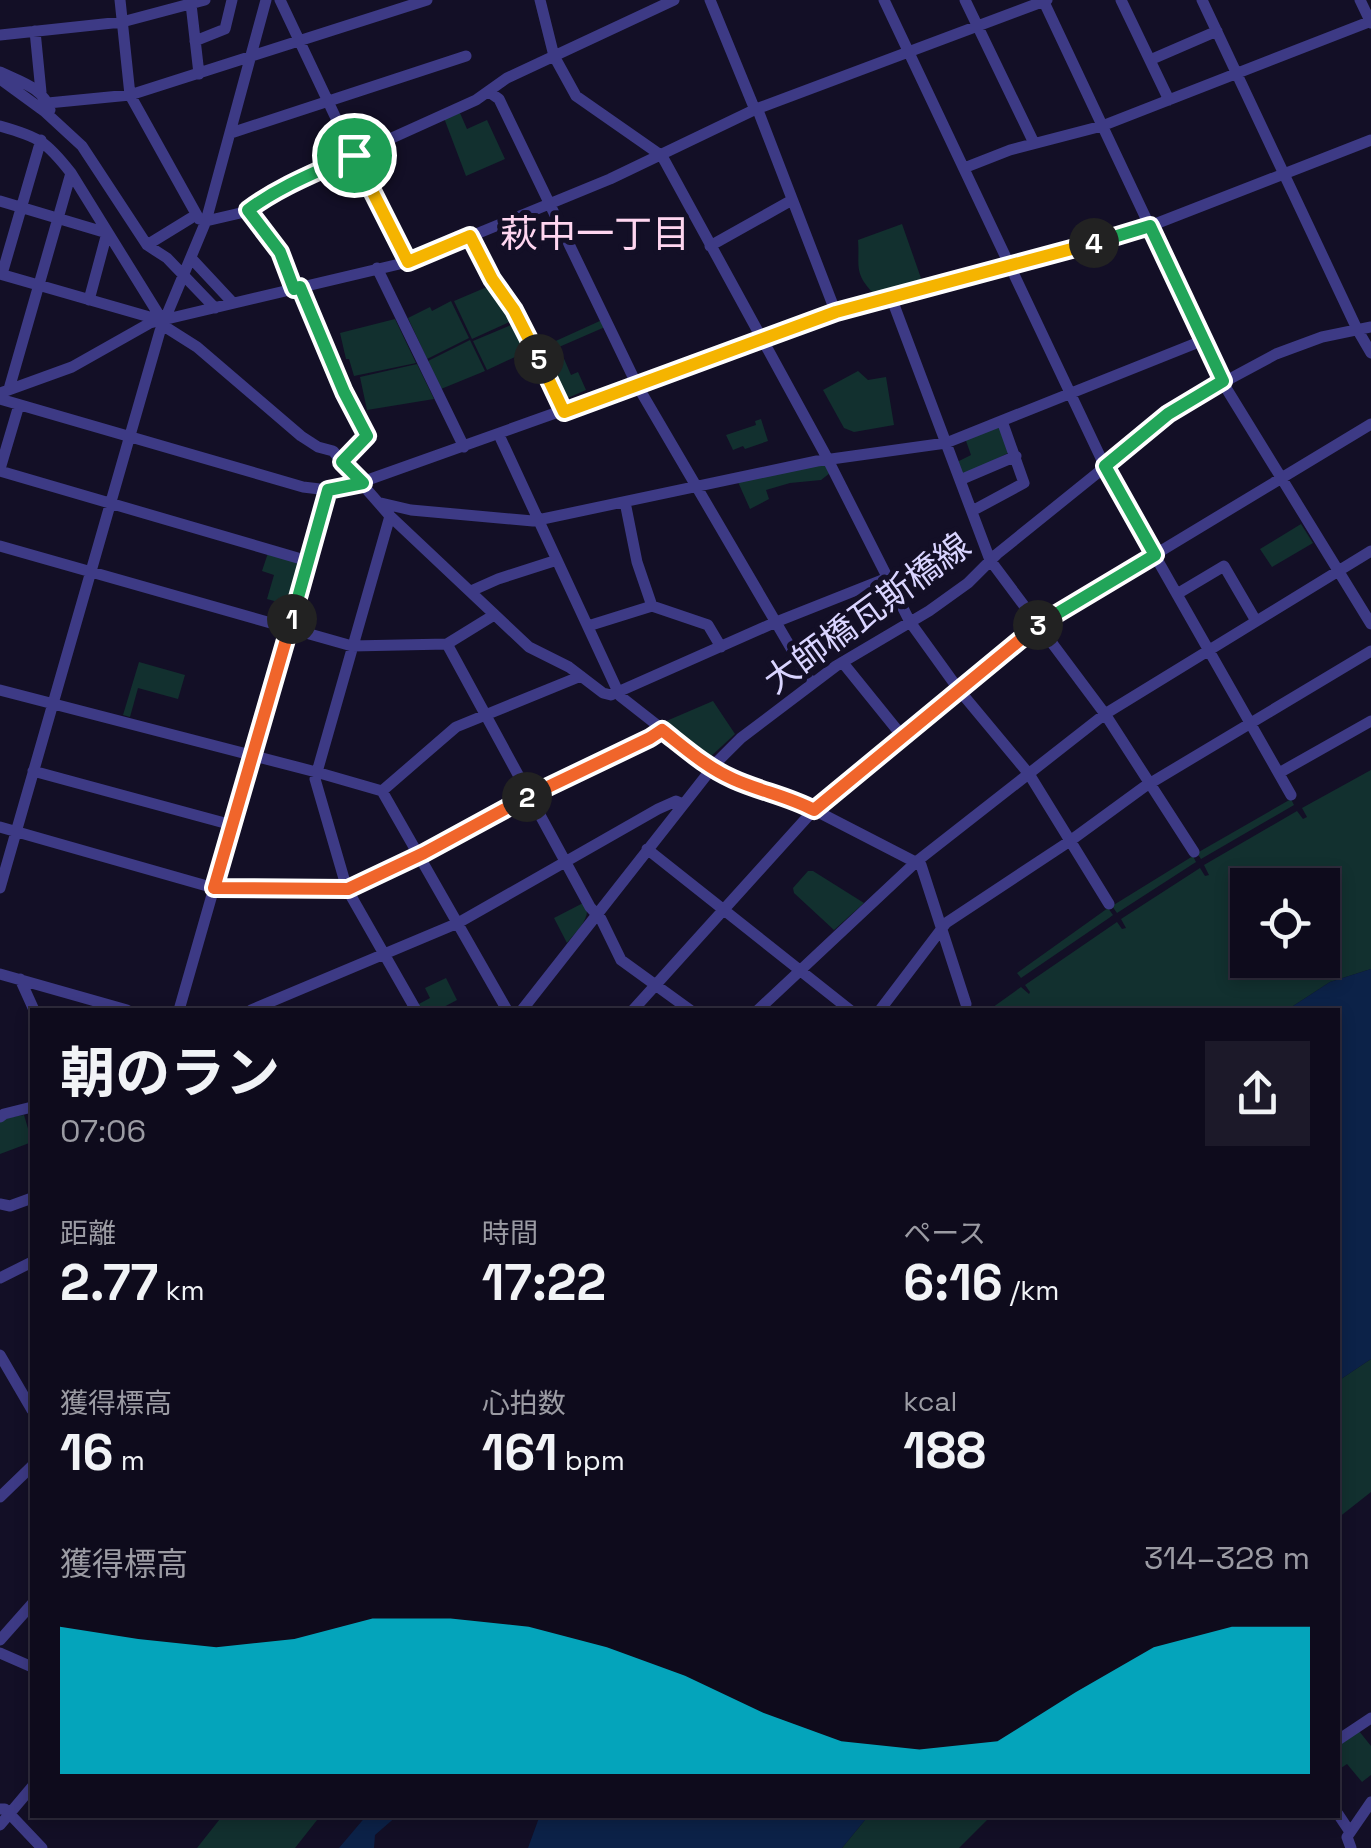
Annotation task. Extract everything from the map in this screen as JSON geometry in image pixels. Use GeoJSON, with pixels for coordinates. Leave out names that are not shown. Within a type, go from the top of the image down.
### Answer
{"type":"FeatureCollection","features":[{"type":"Feature","properties":{"kind":"street"},"geometry":{"type":"LineString","coordinates":[[120,0],[130,96],[199,219],[206,222],[248,210],[290,184],[476,100],[507,78],[674,0]]}},
{"type":"Feature","properties":{"kind":"street"},"geometry":{"type":"LineString","coordinates":[[0,34],[122,22],[206,0]]}},
{"type":"Feature","properties":{"kind":"street"},"geometry":{"type":"LineString","coordinates":[[195,41],[225,29],[232,0]]}},
{"type":"Feature","properties":{"kind":"street"},"geometry":{"type":"LineString","coordinates":[[0,888],[164,321],[206,222],[266,0]]}},
{"type":"Feature","properties":{"kind":"street"},"geometry":{"type":"LineString","coordinates":[[280,0],[408,262]]}},
{"type":"Feature","properties":{"kind":"street"},"geometry":{"type":"LineString","coordinates":[[0,76],[45,98],[130,96],[300,42],[386,6],[427,0]]}},
{"type":"Feature","properties":{"kind":"street"},"geometry":{"type":"LineString","coordinates":[[540,0],[554,56],[576,96],[662,156],[828,460],[910,622],[959,690],[1029,774],[1110,904]]}},
{"type":"Feature","properties":{"kind":"street"},"geometry":{"type":"LineString","coordinates":[[710,0],[836,312]]}},
{"type":"Feature","properties":{"kind":"street"},"geometry":{"type":"LineString","coordinates":[[884,0],[1105,466],[1291,795]]}},
{"type":"Feature","properties":{"kind":"street"},"geometry":{"type":"LineString","coordinates":[[964,0],[1034,143]]}},
{"type":"Feature","properties":{"kind":"street"},"geometry":{"type":"LineString","coordinates":[[3,394],[72,367],[145,326],[408,262],[662,156],[756,109],[907,48],[1044,0],[1223,381],[1371,624]]}},
{"type":"Feature","properties":{"kind":"street"},"geometry":{"type":"LineString","coordinates":[[1122,0],[1169,100]]}},
{"type":"Feature","properties":{"kind":"street"},"geometry":{"type":"LineString","coordinates":[[1202,0],[1371,353]]}},
{"type":"Feature","properties":{"kind":"street"},"geometry":{"type":"LineString","coordinates":[[964,168],[1034,143],[1102,126],[1371,21],[1360,0]]}},
{"type":"Feature","properties":{"kind":"street"},"geometry":{"type":"LineString","coordinates":[[191,4],[199,74]]}},
{"type":"Feature","properties":{"kind":"street"},"geometry":{"type":"LineString","coordinates":[[35,31],[50,115],[94,155]]}},
{"type":"Feature","properties":{"kind":"street"},"geometry":{"type":"LineString","coordinates":[[1150,60],[1217,32]]}},
{"type":"Feature","properties":{"kind":"street"},"geometry":{"type":"LineString","coordinates":[[231,133],[466,56]]}},
{"type":"Feature","properties":{"kind":"street"},"geometry":{"type":"LineString","coordinates":[[0,76],[82,146],[147,245],[168,258],[215,308]]}},
{"type":"Feature","properties":{"kind":"street"},"geometry":{"type":"LineString","coordinates":[[488,92],[500,99],[637,385],[812,684]]}},
{"type":"Feature","properties":{"kind":"street"},"geometry":{"type":"LineString","coordinates":[[0,142],[2,127],[41,140],[71,173],[167,328],[196,347],[301,436],[333,451],[390,516],[529,647],[569,667],[607,695],[888,578]]}},
{"type":"Feature","properties":{"kind":"street"},"geometry":{"type":"LineString","coordinates":[[41,140],[1,274],[164,321]]}},
{"type":"Feature","properties":{"kind":"street"},"geometry":{"type":"LineString","coordinates":[[3,394],[18,404],[302,486],[328,490],[363,483],[836,312],[1150,226],[1371,140]]}},
{"type":"Feature","properties":{"kind":"street"},"geometry":{"type":"LineString","coordinates":[[3,394],[40,285],[71,173]]}},
{"type":"Feature","properties":{"kind":"street"},"geometry":{"type":"LineString","coordinates":[[0,200],[108,233]]}},
{"type":"Feature","properties":{"kind":"street"},"geometry":{"type":"LineString","coordinates":[[710,246],[792,200]]}},
{"type":"Feature","properties":{"kind":"street"},"geometry":{"type":"LineString","coordinates":[[248,210],[280,252],[367,436],[342,462]]}},
{"type":"Feature","properties":{"kind":"street"},"geometry":{"type":"LineString","coordinates":[[147,245],[191,218]]}},
{"type":"Feature","properties":{"kind":"street"},"geometry":{"type":"LineString","coordinates":[[89,300],[108,233]]}},
{"type":"Feature","properties":{"kind":"street"},"geometry":{"type":"LineString","coordinates":[[470,236],[492,279],[514,310],[564,412]]}},
{"type":"Feature","properties":{"kind":"street"},"geometry":{"type":"LineString","coordinates":[[191,258],[233,303]]}},
{"type":"Feature","properties":{"kind":"street"},"geometry":{"type":"LineString","coordinates":[[377,268],[464,447]]}},
{"type":"Feature","properties":{"kind":"street"},"geometry":{"type":"LineString","coordinates":[[891,297],[990,560],[1106,714],[1194,852]]}},
{"type":"Feature","properties":{"kind":"street","name":"大師橋瓦斯橋線"},"geometry":{"type":"LineString","coordinates":[[524,1008],[683,804],[741,738],[842,662],[955,593],[1168,414],[1276,354],[1307,342],[1371,327]]}},
{"type":"Feature","properties":{"kind":"street"},"geometry":{"type":"LineString","coordinates":[[380,503],[411,510],[538,520],[828,460],[946,443],[1204,340]]}},
{"type":"Feature","properties":{"kind":"street"},"geometry":{"type":"LineString","coordinates":[[18,404],[0,470],[308,562]]}},
{"type":"Feature","properties":{"kind":"street"},"geometry":{"type":"LineString","coordinates":[[972,512],[1024,484],[1002,420]]}},
{"type":"Feature","properties":{"kind":"street"},"geometry":{"type":"LineString","coordinates":[[635,1008],[814,810],[1040,624],[1371,424]]}},
{"type":"Feature","properties":{"kind":"street"},"geometry":{"type":"LineString","coordinates":[[499,435],[620,696],[712,768],[736,781],[791,798],[920,865],[966,1004]]}},
{"type":"Feature","properties":{"kind":"street"},"geometry":{"type":"LineString","coordinates":[[960,480],[1016,456]]}},
{"type":"Feature","properties":{"kind":"street"},"geometry":{"type":"LineString","coordinates":[[180,1008],[328,490]]}},
{"type":"Feature","properties":{"kind":"street"},"geometry":{"type":"LineString","coordinates":[[625,502],[652,606]]}},
{"type":"Feature","properties":{"kind":"street"},"geometry":{"type":"LineString","coordinates":[[390,516],[315,779],[348,889],[415,1008]]}},
{"type":"Feature","properties":{"kind":"street"},"geometry":{"type":"LineString","coordinates":[[0,546],[352,646],[447,644],[494,615]]}},
{"type":"Feature","properties":{"kind":"street"},"geometry":{"type":"LineString","coordinates":[[760,1008],[916,862],[1106,714],[1371,552]]}},
{"type":"Feature","properties":{"kind":"street"},"geometry":{"type":"LineString","coordinates":[[471,592],[557,560]]}},
{"type":"Feature","properties":{"kind":"street"},"geometry":{"type":"LineString","coordinates":[[1176,594],[1224,566],[1256,622]]}},
{"type":"Feature","properties":{"kind":"street"},"geometry":{"type":"LineString","coordinates":[[588,626],[652,606],[708,625],[721,646]]}},
{"type":"Feature","properties":{"kind":"street"},"geometry":{"type":"LineString","coordinates":[[447,644],[620,960],[687,1008]]}},
{"type":"Feature","properties":{"kind":"street"},"geometry":{"type":"LineString","coordinates":[[881,1008],[940,927],[1150,784],[1371,651]]}},
{"type":"Feature","properties":{"kind":"street"},"geometry":{"type":"LineString","coordinates":[[842,662],[902,736]]}},
{"type":"Feature","properties":{"kind":"street"},"geometry":{"type":"LineString","coordinates":[[382,791],[456,727],[582,676]]}},
{"type":"Feature","properties":{"kind":"street"},"geometry":{"type":"LineString","coordinates":[[0,690],[382,791],[506,1008]]}},
{"type":"Feature","properties":{"kind":"street"},"geometry":{"type":"LineString","coordinates":[[1278,773],[1371,721]]}},
{"type":"Feature","properties":{"kind":"street"},"geometry":{"type":"LineString","coordinates":[[0,827],[214,888],[348,889],[662,730]]}},
{"type":"Feature","properties":{"kind":"street"},"geometry":{"type":"LineString","coordinates":[[34,772],[232,825]]}},
{"type":"Feature","properties":{"kind":"street"},"geometry":{"type":"LineString","coordinates":[[256,1008],[458,923],[663,806],[676,801],[683,804]]}},
{"type":"Feature","properties":{"kind":"street"},"geometry":{"type":"LineString","coordinates":[[647,849],[848,1008]]}},
{"type":"Feature","properties":{"kind":"street"},"geometry":{"type":"LineString","coordinates":[[0,974],[120,1008]]}},
{"type":"Feature","properties":{"kind":"street"},"geometry":{"type":"LineString","coordinates":[[20,980],[33,1008]]}},
{"type":"Feature","properties":{"kind":"street"},"geometry":{"type":"LineString","coordinates":[[0,1117],[30,1107]]}},
{"type":"Feature","properties":{"kind":"street"},"geometry":{"type":"LineString","coordinates":[[0,1204],[10,1206],[30,1199]]}},
{"type":"Feature","properties":{"kind":"street"},"geometry":{"type":"LineString","coordinates":[[0,1278],[30,1263]]}},
{"type":"Feature","properties":{"kind":"street"},"geometry":{"type":"LineString","coordinates":[[0,1354],[6,1380],[30,1401]]}},
{"type":"Feature","properties":{"kind":"street"},"geometry":{"type":"LineString","coordinates":[[0,1497],[30,1468]]}},
{"type":"Feature","properties":{"kind":"street"},"geometry":{"type":"LineString","coordinates":[[0,1640],[30,1606]]}},
{"type":"Feature","properties":{"kind":"street"},"geometry":{"type":"LineString","coordinates":[[0,1652],[30,1666]]}},
{"type":"Feature","properties":{"kind":"street"},"geometry":{"type":"LineString","coordinates":[[1340,1739],[1371,1718]]}},
{"type":"Feature","properties":{"kind":"street"},"geometry":{"type":"LineString","coordinates":[[0,1825],[4,1811],[30,1789]]}},
{"type":"Feature","properties":{"kind":"street"},"geometry":{"type":"LineString","coordinates":[[1351,1848],[1347,1837],[1371,1802]]}},
{"type":"Feature","properties":{"kind":"street"},"geometry":{"type":"LineString","coordinates":[[4,1811],[42,1848]]}},
{"type":"Feature","properties":{"kind":"street"},"geometry":{"type":"LineString","coordinates":[[1340,1817],[1350,1832]]}},
{"type":"Feature","properties":{"kind":"green space"},"geometry":{"type":"Polygon","coordinates":[[[460,113],[467,129],[487,120],[505,159],[466,176],[444,118],[460,113]]]}},
{"type":"Feature","properties":{"kind":"green space"},"geometry":{"type":"Polygon","coordinates":[[[902,224],[922,281],[873,293],[860,274],[858,240],[902,224]]]}},
{"type":"Feature","properties":{"kind":"green space"},"geometry":{"type":"Polygon","coordinates":[[[494,284],[516,319],[472,339],[454,301],[494,284]]]}},
{"type":"Feature","properties":{"kind":"green space"},"geometry":{"type":"Polygon","coordinates":[[[451,301],[469,338],[427,359],[408,318],[451,301]]]}},
{"type":"Feature","properties":{"kind":"green space"},"geometry":{"type":"Polygon","coordinates":[[[395,319],[416,363],[354,376],[340,333],[395,319]]]}},
{"type":"Feature","properties":{"kind":"green space"},"geometry":{"type":"Polygon","coordinates":[[[602,320],[605,327],[559,347],[571,375],[578,372],[586,390],[563,400],[538,349],[602,320]]]}},
{"type":"Feature","properties":{"kind":"green space"},"geometry":{"type":"Polygon","coordinates":[[[518,322],[530,350],[487,370],[473,341],[518,322]]]}},
{"type":"Feature","properties":{"kind":"green space"},"geometry":{"type":"Polygon","coordinates":[[[470,340],[485,371],[441,389],[428,361],[470,340]]]}},
{"type":"Feature","properties":{"kind":"green space"},"geometry":{"type":"Polygon","coordinates":[[[417,364],[434,399],[367,410],[360,377],[417,364]]]}},
{"type":"Feature","properties":{"kind":"green space"},"geometry":{"type":"Polygon","coordinates":[[[858,371],[868,380],[886,377],[894,425],[854,432],[844,428],[823,390],[858,371]]]}},
{"type":"Feature","properties":{"kind":"green space"},"geometry":{"type":"Polygon","coordinates":[[[761,419],[768,441],[733,450],[726,435],[756,425],[755,421],[761,419]]]}},
{"type":"Feature","properties":{"kind":"green space"},"geometry":{"type":"Polygon","coordinates":[[[1000,424],[1012,451],[963,476],[957,462],[971,455],[965,438],[1000,424]]]}},
{"type":"Feature","properties":{"kind":"green space"},"geometry":{"type":"Polygon","coordinates":[[[825,464],[830,473],[821,480],[766,490],[769,499],[750,509],[738,482],[825,464]]]}},
{"type":"Feature","properties":{"kind":"green space"},"geometry":{"type":"Polygon","coordinates":[[[1301,524],[1313,543],[1272,567],[1260,549],[1301,524]]]}},
{"type":"Feature","properties":{"kind":"green space"},"geometry":{"type":"Polygon","coordinates":[[[268,553],[305,564],[292,606],[267,599],[274,575],[262,571],[268,553]]]}},
{"type":"Feature","properties":{"kind":"green space"},"geometry":{"type":"Polygon","coordinates":[[[139,662],[185,675],[178,699],[138,688],[130,717],[123,715],[139,662]]]}},
{"type":"Feature","properties":{"kind":"green space"},"geometry":{"type":"Polygon","coordinates":[[[713,701],[735,734],[709,758],[664,722],[713,701]]]}},
{"type":"Feature","properties":{"kind":"green space"},"geometry":{"type":"Polygon","coordinates":[[[1371,770],[1371,969],[1330,982],[1290,1008],[992,1008],[1021,987],[1029,994],[1025,985],[1117,922],[1122,929],[1126,928],[1121,919],[1200,868],[1205,876],[1209,875],[1204,865],[1297,811],[1303,819],[1307,817],[1302,808],[1371,770]]]}},
{"type":"Feature","properties":{"kind":"green space"},"geometry":{"type":"Polygon","coordinates":[[[1291,799],[1294,805],[1201,859],[1197,853],[1291,799]]]}},
{"type":"Feature","properties":{"kind":"green space"},"geometry":{"type":"Polygon","coordinates":[[[1193,856],[1196,862],[1117,913],[1112,906],[1193,856]]]}},
{"type":"Feature","properties":{"kind":"green space"},"geometry":{"type":"Polygon","coordinates":[[[808,871],[864,903],[834,930],[794,893],[793,888],[808,871]]]}},
{"type":"Feature","properties":{"kind":"green space"},"geometry":{"type":"Polygon","coordinates":[[[585,902],[585,919],[567,943],[554,918],[585,902]]]}},
{"type":"Feature","properties":{"kind":"green space"},"geometry":{"type":"Polygon","coordinates":[[[1108,908],[1113,915],[1109,918],[1021,978],[1017,973],[1108,908]]]}},
{"type":"Feature","properties":{"kind":"green space"},"geometry":{"type":"Polygon","coordinates":[[[446,978],[457,1000],[442,1008],[418,1008],[417,1005],[430,998],[425,988],[446,978]]]}},
{"type":"Feature","properties":{"kind":"green space"},"geometry":{"type":"Polygon","coordinates":[[[24,1115],[30,1143],[0,1154],[0,1122],[24,1115]]]}},
{"type":"Feature","properties":{"kind":"green space"},"geometry":{"type":"Polygon","coordinates":[[[1371,1359],[1371,1492],[1340,1516],[1340,1380],[1371,1359]]]}},
{"type":"Feature","properties":{"kind":"green space"},"geometry":{"type":"Polygon","coordinates":[[[1359,1731],[1371,1746],[1371,1775],[1362,1782],[1347,1764],[1340,1769],[1340,1743],[1359,1731]]]}},
{"type":"Feature","properties":{"kind":"green space"},"geometry":{"type":"Polygon","coordinates":[[[221,1818],[319,1818],[295,1848],[197,1848],[221,1818]]]}},
{"type":"Feature","properties":{"kind":"green space"},"geometry":{"type":"Polygon","coordinates":[[[867,1818],[989,1818],[959,1848],[842,1848],[867,1818]]]}},
{"type":"Feature","properties":{"kind":"water"},"geometry":{"type":"Polygon","coordinates":[[[1371,969],[1371,1359],[1340,1380],[1340,1008],[1290,1008],[1330,982],[1371,969]]]}},
{"type":"Feature","properties":{"kind":"water"},"geometry":{"type":"Polygon","coordinates":[[[364,1818],[395,1818],[375,1835],[374,1848],[339,1848],[364,1818]]]}},
{"type":"Feature","properties":{"kind":"water"},"geometry":{"type":"Polygon","coordinates":[[[539,1818],[867,1818],[842,1848],[528,1848],[539,1818]]]}},
{"type":"Feature","properties":{"kind":"district","name":"萩中一丁目"},"geometry":{"type":"Point","coordinates":[595,234]}},
{"type":"Feature","properties":{"kind":"route"},"geometry":{"type":"LineString","coordinates":[[354,155],[408,262],[470,236],[492,279],[514,310],[564,412],[836,312],[1150,226],[1223,381],[1168,414],[1105,466],[1155,555],[1035,627],[814,810],[791,798],[736,781],[662,730],[348,889],[214,888],[328,490],[363,483],[342,462],[367,436],[300,287],[294,289],[280,252],[248,210],[290,184],[354,155]]}}]}
